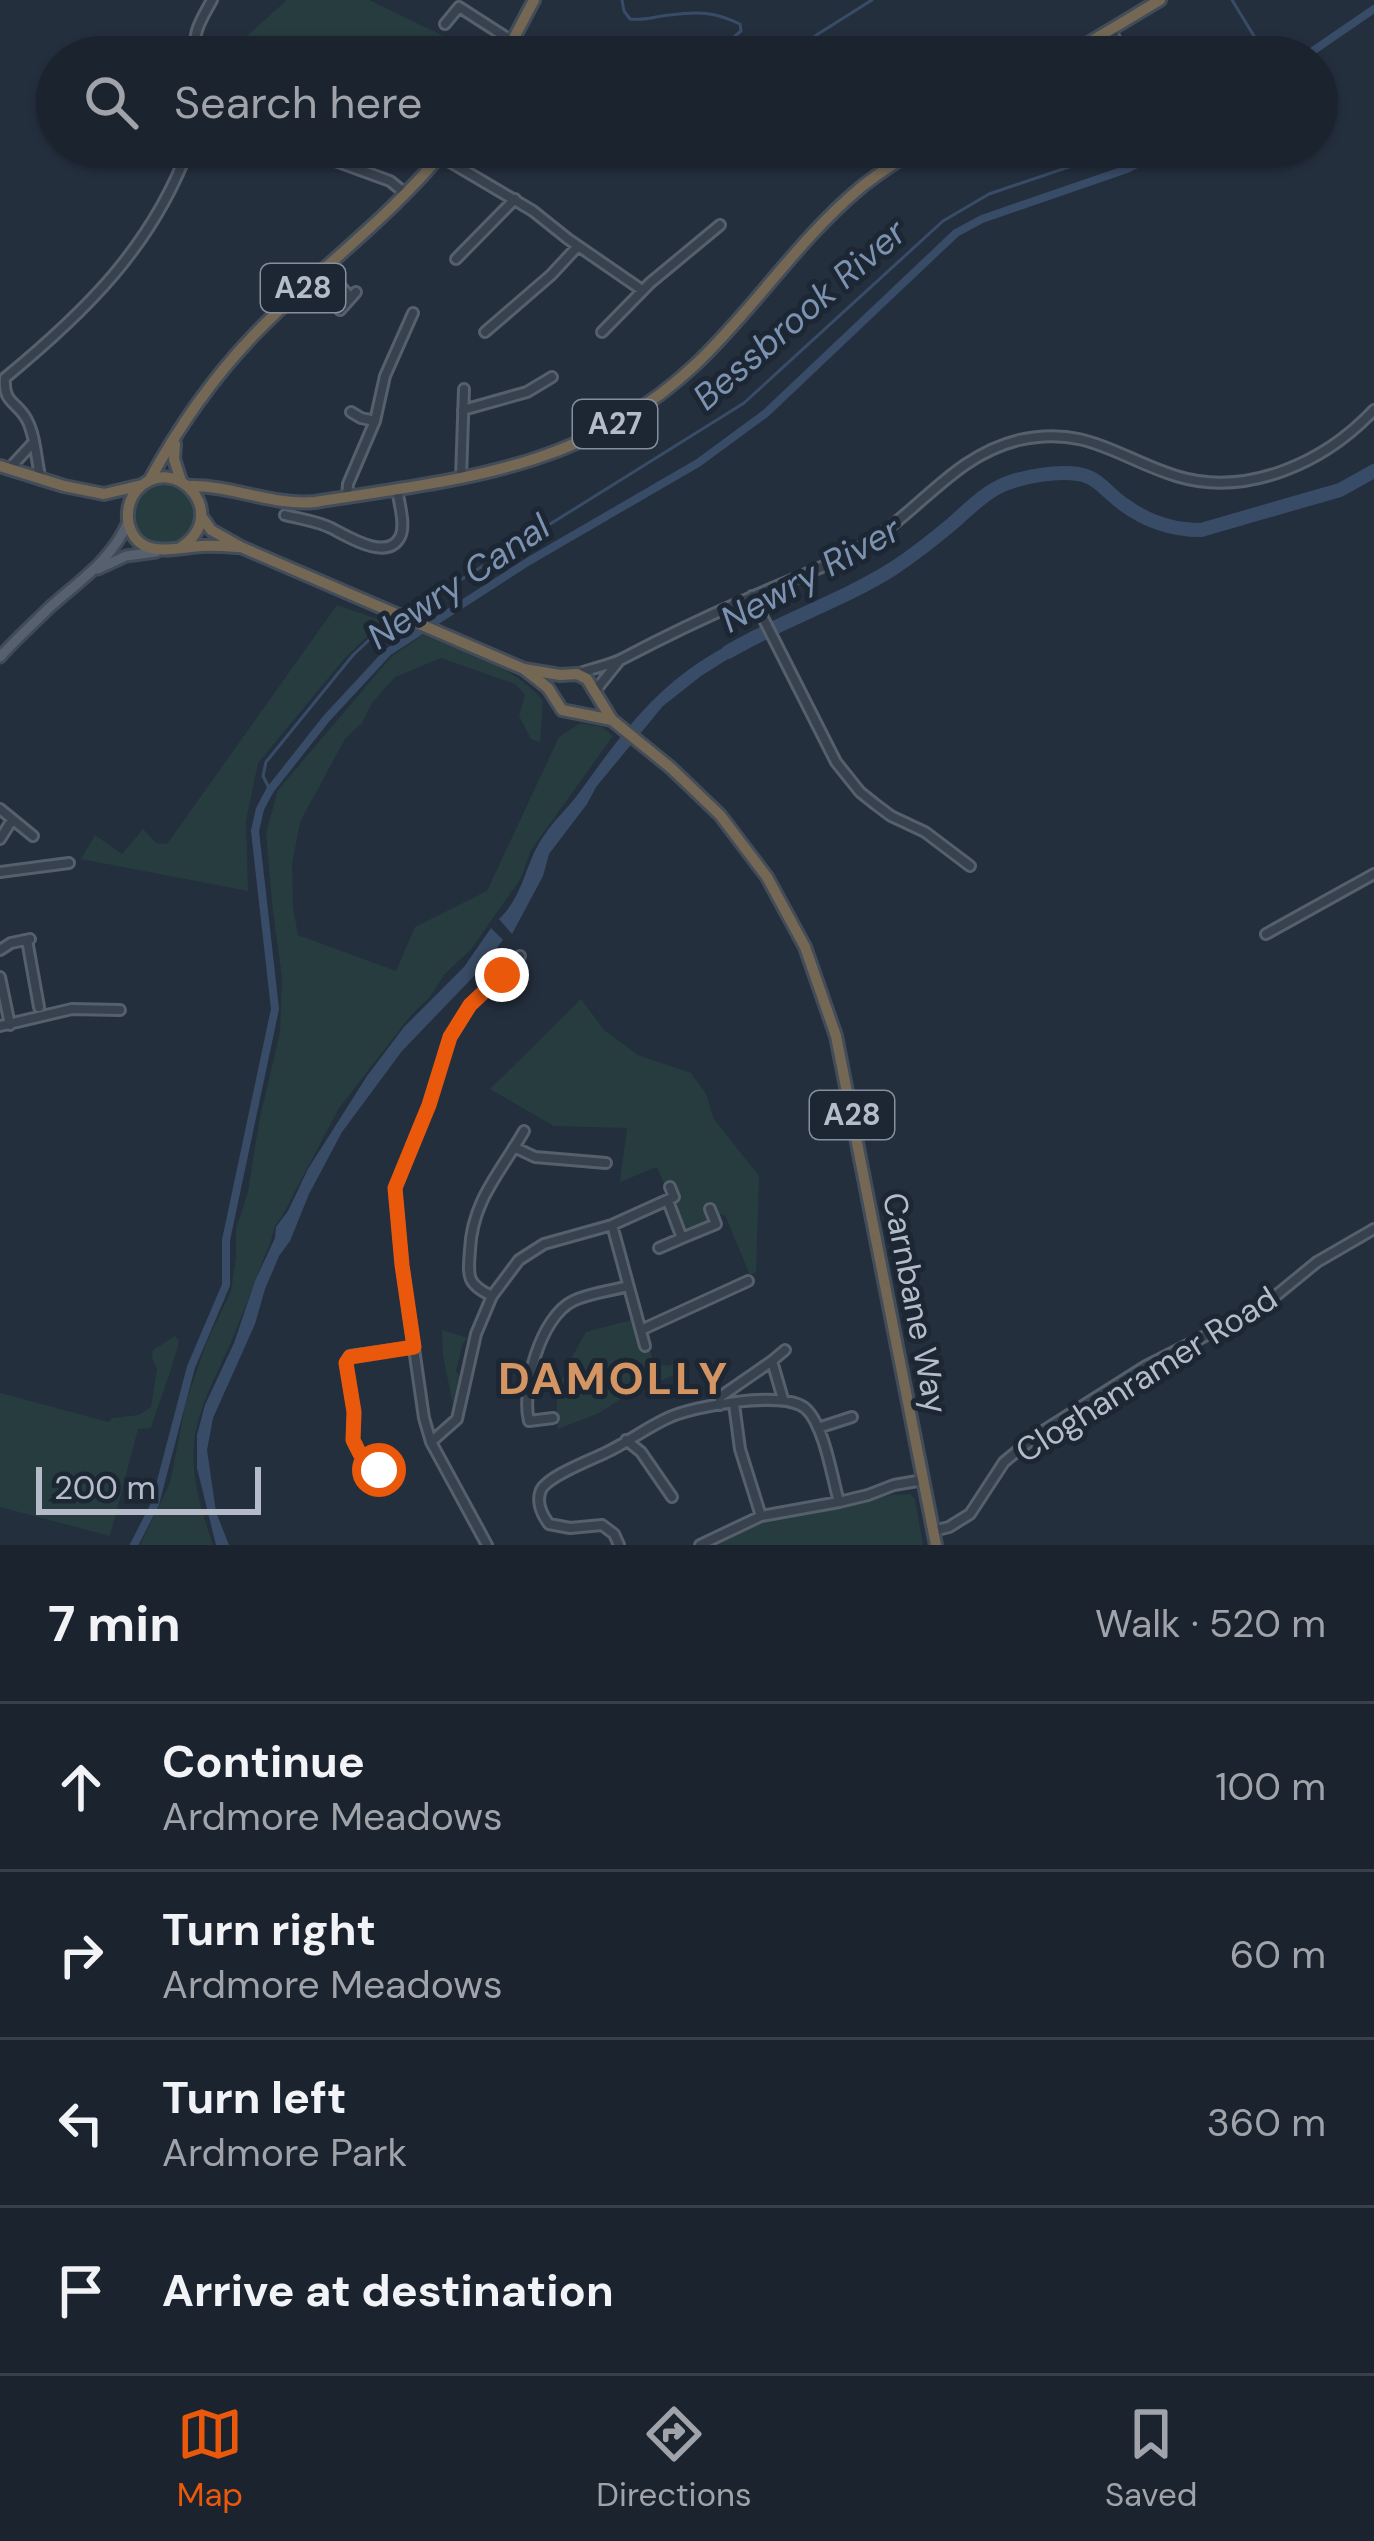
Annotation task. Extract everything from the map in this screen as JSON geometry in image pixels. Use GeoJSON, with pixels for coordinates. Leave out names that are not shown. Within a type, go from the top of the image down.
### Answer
{"type":"FeatureCollection","features":[{"type":"Feature","properties":{"kind":"highway"},"geometry":{"type":"LineString","coordinates":[[515,36],[534,0]]}},
{"type":"Feature","properties":{"kind":"highway"},"geometry":{"type":"LineString","coordinates":[[1101,36],[1160,0]]}},
{"type":"Feature","properties":{"kind":"highway","name":"A28"},"geometry":{"type":"LineString","coordinates":[[128,520],[131,498],[240,351],[429,168]]}},
{"type":"Feature","properties":{"kind":"highway","name":"A27"},"geometry":{"type":"LineString","coordinates":[[185,484],[293,503],[461,479],[550,455],[650,402],[698,362],[840,206],[888,168]]}},
{"type":"Feature","properties":{"kind":"highway"},"geometry":{"type":"LineString","coordinates":[[175,441],[174,459],[200,502],[202,517],[197,532],[180,548]]}},
{"type":"Feature","properties":{"kind":"highway"},"geometry":{"type":"LineString","coordinates":[[4,467],[104,494],[165,477],[185,484]]}},
{"type":"Feature","properties":{"kind":"highway"},"geometry":{"type":"LineString","coordinates":[[200,502],[214,488]]}},
{"type":"Feature","properties":{"kind":"highway"},"geometry":{"type":"LineString","coordinates":[[104,494],[142,544],[161,551],[206,545],[241,547]]}},
{"type":"Feature","properties":{"kind":"highway"},"geometry":{"type":"LineString","coordinates":[[202,517],[211,530],[241,547],[524,669],[571,675],[590,683],[616,723]]}},
{"type":"Feature","properties":{"kind":"highway"},"geometry":{"type":"LineString","coordinates":[[524,669],[554,695],[562,710],[616,723]]}},
{"type":"Feature","properties":{"kind":"highway"},"geometry":{"type":"LineString","coordinates":[[554,695],[556,684],[571,675]]}},
{"type":"Feature","properties":{"kind":"highway"},"geometry":{"type":"LineString","coordinates":[[580,712],[590,705],[593,694]]}},
{"type":"Feature","properties":{"kind":"highway","name":"Carnbane Way"},"geometry":{"type":"LineString","coordinates":[[616,723],[708,802],[747,850],[793,921],[819,983],[843,1065],[936,1545]]}},
{"type":"Feature","properties":{"kind":"main road"},"geometry":{"type":"LineString","coordinates":[[0,657],[93,572],[119,543],[128,520]]}},
{"type":"Feature","properties":{"kind":"main road"},"geometry":{"type":"LineString","coordinates":[[93,572],[126,556],[161,551]]}},
{"type":"Feature","properties":{"kind":"street"},"geometry":{"type":"LineString","coordinates":[[195,36],[212,0]]}},
{"type":"Feature","properties":{"kind":"street"},"geometry":{"type":"LineString","coordinates":[[445,24],[459,7],[504,36]]}},
{"type":"Feature","properties":{"kind":"street"},"geometry":{"type":"LineString","coordinates":[[1111,30],[1114,36]]}},
{"type":"Feature","properties":{"kind":"street"},"geometry":{"type":"LineString","coordinates":[[41,480],[27,420],[9,401],[5,378],[118,273],[141,242],[181,168]]}},
{"type":"Feature","properties":{"kind":"street"},"geometry":{"type":"LineString","coordinates":[[355,168],[391,181],[405,194]]}},
{"type":"Feature","properties":{"kind":"street"},"geometry":{"type":"LineString","coordinates":[[467,168],[642,290]]}},
{"type":"Feature","properties":{"kind":"street"},"geometry":{"type":"LineString","coordinates":[[456,259],[515,200]]}},
{"type":"Feature","properties":{"kind":"street"},"geometry":{"type":"LineString","coordinates":[[602,332],[642,290],[720,225]]}},
{"type":"Feature","properties":{"kind":"street"},"geometry":{"type":"LineString","coordinates":[[485,332],[578,246]]}},
{"type":"Feature","properties":{"kind":"street"},"geometry":{"type":"LineString","coordinates":[[325,268],[354,295],[340,310]]}},
{"type":"Feature","properties":{"kind":"street"},"geometry":{"type":"LineString","coordinates":[[346,497],[375,421],[385,376],[413,313]]}},
{"type":"Feature","properties":{"kind":"street"},"geometry":{"type":"LineString","coordinates":[[463,410],[527,392],[553,376]]}},
{"type":"Feature","properties":{"kind":"street"},"geometry":{"type":"LineString","coordinates":[[461,479],[464,389]]}},
{"type":"Feature","properties":{"kind":"street"},"geometry":{"type":"LineString","coordinates":[[571,675],[620,660],[867,543],[962,466],[1020,440],[1083,439],[1174,475],[1238,481],[1313,459],[1374,410]]}},
{"type":"Feature","properties":{"kind":"street"},"geometry":{"type":"LineString","coordinates":[[351,412],[375,421]]}},
{"type":"Feature","properties":{"kind":"street"},"geometry":{"type":"LineString","coordinates":[[4,467],[32,444]]}},
{"type":"Feature","properties":{"kind":"street"},"geometry":{"type":"LineString","coordinates":[[285,515],[382,548],[395,543],[402,529],[397,490]]}},
{"type":"Feature","properties":{"kind":"street"},"geometry":{"type":"LineString","coordinates":[[752,596],[828,747],[849,778],[891,816],[926,832],[970,866]]}},
{"type":"Feature","properties":{"kind":"street"},"geometry":{"type":"LineString","coordinates":[[593,694],[620,660]]}},
{"type":"Feature","properties":{"kind":"street"},"geometry":{"type":"LineString","coordinates":[[0,809],[34,836]]}},
{"type":"Feature","properties":{"kind":"street"},"geometry":{"type":"LineString","coordinates":[[0,839],[12,820]]}},
{"type":"Feature","properties":{"kind":"street"},"geometry":{"type":"LineString","coordinates":[[0,872],[69,863]]}},
{"type":"Feature","properties":{"kind":"street"},"geometry":{"type":"LineString","coordinates":[[1266,934],[1374,874]]}},
{"type":"Feature","properties":{"kind":"street"},"geometry":{"type":"LineString","coordinates":[[0,950],[29,939],[39,1007]]}},
{"type":"Feature","properties":{"kind":"street"},"geometry":{"type":"LineString","coordinates":[[487,1545],[430,1442],[395,1188],[450,1037],[470,1005],[520,956]]}},
{"type":"Feature","properties":{"kind":"street"},"geometry":{"type":"LineString","coordinates":[[0,977],[5,1025],[72,1009],[120,1010]]}},
{"type":"Feature","properties":{"kind":"street"},"geometry":{"type":"LineString","coordinates":[[491,1296],[470,1280],[471,1228],[483,1197],[524,1131]]}},
{"type":"Feature","properties":{"kind":"street"},"geometry":{"type":"LineString","coordinates":[[514,1148],[535,1157],[606,1163]]}},
{"type":"Feature","properties":{"kind":"street"},"geometry":{"type":"LineString","coordinates":[[430,1442],[459,1413],[476,1334],[491,1296],[508,1271],[529,1252],[560,1238],[612,1225],[668,1201],[674,1197],[670,1187]]}},
{"type":"Feature","properties":{"kind":"street"},"geometry":{"type":"LineString","coordinates":[[668,1201],[682,1238]]}},
{"type":"Feature","properties":{"kind":"street"},"geometry":{"type":"LineString","coordinates":[[658,1248],[716,1224],[710,1209]]}},
{"type":"Feature","properties":{"kind":"street"},"geometry":{"type":"LineString","coordinates":[[612,1225],[645,1346]]}},
{"type":"Feature","properties":{"kind":"street","name":"Cloghanramer Road"},"geometry":{"type":"LineString","coordinates":[[933,1531],[970,1514],[1004,1462],[1036,1435],[1146,1366],[1262,1307],[1317,1262],[1374,1229]]}},
{"type":"Feature","properties":{"kind":"street"},"geometry":{"type":"LineString","coordinates":[[641,1330],[748,1281]]}},
{"type":"Feature","properties":{"kind":"street"},"geometry":{"type":"LineString","coordinates":[[553,1418],[529,1421],[527,1413],[529,1377],[551,1324],[574,1300],[628,1286]]}},
{"type":"Feature","properties":{"kind":"street"},"geometry":{"type":"LineString","coordinates":[[370,1485],[382,1466],[360,1454],[353,1440],[346,1363],[350,1357],[414,1347]]}},
{"type":"Feature","properties":{"kind":"street"},"geometry":{"type":"LineString","coordinates":[[720,1406],[720,1397],[785,1349]]}},
{"type":"Feature","properties":{"kind":"street"},"geometry":{"type":"LineString","coordinates":[[772,1361],[783,1399]]}},
{"type":"Feature","properties":{"kind":"street"},"geometry":{"type":"LineString","coordinates":[[619,1545],[614,1534],[602,1526],[549,1524],[541,1511],[540,1493],[546,1484],[688,1411],[783,1399],[798,1403],[808,1410],[818,1429],[839,1502]]}},
{"type":"Feature","properties":{"kind":"street"},"geometry":{"type":"LineString","coordinates":[[738,1420],[760,1401]]}},
{"type":"Feature","properties":{"kind":"street"},"geometry":{"type":"LineString","coordinates":[[734,1404],[740,1449],[761,1516]]}},
{"type":"Feature","properties":{"kind":"street"},"geometry":{"type":"LineString","coordinates":[[818,1429],[852,1418]]}},
{"type":"Feature","properties":{"kind":"street"},"geometry":{"type":"LineString","coordinates":[[626,1440],[641,1452],[672,1497]]}},
{"type":"Feature","properties":{"kind":"street"},"geometry":{"type":"LineString","coordinates":[[700,1545],[761,1516],[868,1496],[923,1480]]}},
{"type":"Feature","properties":{"kind":"green space"},"geometry":{"type":"Polygon","coordinates":[[[287,0],[369,0],[444,36],[247,36],[287,0]]]}},
{"type":"Feature","properties":{"kind":"green space"},"geometry":{"type":"Polygon","coordinates":[[[165,483],[187,492],[196,514],[187,536],[165,545],[143,536],[134,514],[143,492],[165,483]]]}},
{"type":"Feature","properties":{"kind":"green space"},"geometry":{"type":"Polygon","coordinates":[[[337,605],[383,621],[344,659],[258,763],[246,821],[248,891],[81,859],[95,835],[122,854],[143,829],[156,843],[167,844],[337,605]]]}},
{"type":"Feature","properties":{"kind":"green space"},"geometry":{"type":"Polygon","coordinates":[[[423,635],[488,661],[532,689],[543,701],[540,742],[531,739],[519,716],[525,695],[515,684],[441,658],[395,677],[345,739],[300,822],[292,865],[298,935],[396,971],[415,927],[487,891],[559,737],[580,723],[602,727],[613,736],[531,850],[521,878],[472,948],[444,975],[339,1108],[276,1224],[196,1429],[196,1483],[213,1545],[140,1545],[170,1483],[186,1402],[231,1291],[236,1229],[248,1192],[280,1032],[282,977],[266,833],[278,790],[391,657],[423,635]]]}},
{"type":"Feature","properties":{"kind":"green space"},"geometry":{"type":"Polygon","coordinates":[[[581,999],[604,1030],[638,1055],[691,1073],[706,1094],[714,1119],[759,1176],[756,1272],[750,1275],[725,1215],[717,1214],[713,1206],[704,1209],[708,1221],[685,1227],[675,1206],[681,1200],[673,1181],[664,1184],[657,1167],[620,1182],[627,1128],[554,1126],[490,1089],[581,999]]]}},
{"type":"Feature","properties":{"kind":"green space"},"geometry":{"type":"Polygon","coordinates":[[[631,1320],[639,1347],[649,1347],[654,1363],[668,1366],[683,1361],[686,1370],[558,1429],[559,1389],[586,1332],[631,1320]]]}},
{"type":"Feature","properties":{"kind":"green space"},"geometry":{"type":"Polygon","coordinates":[[[442,1330],[468,1338],[456,1371],[453,1405],[443,1355],[442,1330]]]}},
{"type":"Feature","properties":{"kind":"green space"},"geometry":{"type":"Polygon","coordinates":[[[175,1336],[179,1341],[151,1428],[138,1429],[110,1536],[0,1507],[0,1393],[109,1422],[139,1415],[151,1407],[157,1369],[153,1350],[175,1336]]]}},
{"type":"Feature","properties":{"kind":"green space"},"geometry":{"type":"Polygon","coordinates":[[[910,1494],[915,1499],[923,1545],[716,1545],[754,1524],[910,1494]]]}},
{"type":"Feature","properties":{"kind":"water"},"geometry":{"type":"Polygon","coordinates":[[[740,639],[747,647],[663,706],[596,787],[549,854],[543,876],[512,934],[499,919],[514,900],[551,825],[631,724],[668,686],[740,639]]]}},
{"type":"Feature","properties":{"kind":"water"},"geometry":{"type":"Polygon","coordinates":[[[491,928],[503,940],[402,1051],[342,1132],[279,1256],[213,1418],[207,1450],[216,1512],[229,1545],[216,1545],[197,1468],[197,1435],[276,1227],[367,1076],[404,1027],[464,967],[491,928]]]}},
{"type":"Feature","properties":{"kind":"waterway","name":"Bessbrook River"},"geometry":{"type":"LineString","coordinates":[[622,0],[630,19],[714,15],[740,24],[741,31],[735,36]]}},
{"type":"Feature","properties":{"kind":"waterway","name":"Bessbrook River"},"geometry":{"type":"LineString","coordinates":[[816,36],[872,0]]}},
{"type":"Feature","properties":{"kind":"waterway","name":"Bessbrook River"},"geometry":{"type":"LineString","coordinates":[[1232,0],[1254,36]]}},
{"type":"Feature","properties":{"kind":"waterway","name":"Newry Canal"},"geometry":{"type":"LineString","coordinates":[[1335,36],[1374,9]]}},
{"type":"Feature","properties":{"kind":"waterway","name":"Bessbrook River"},"geometry":{"type":"LineString","coordinates":[[406,614],[744,403],[943,221],[989,194],[1066,168]]}},
{"type":"Feature","properties":{"kind":"waterway","name":"Newry Canal"},"geometry":{"type":"LineString","coordinates":[[134,1545],[155,1504],[191,1367],[226,1285],[226,1240],[275,1009],[255,831],[270,790],[388,652],[529,561],[698,463],[766,413],[956,233],[982,219],[1129,168]]}},
{"type":"Feature","properties":{"kind":"waterway","name":"Newry River"},"geometry":{"type":"LineString","coordinates":[[728,652],[874,580],[917,552],[991,491],[1022,479],[1085,475],[1150,520],[1201,530],[1340,490],[1374,471]]}},
{"type":"Feature","properties":{"kind":"waterway","name":"Bessbrook River"},"geometry":{"type":"LineString","coordinates":[[270,790],[263,776],[266,762],[353,655],[398,619]]}},
{"type":"Feature","properties":{"kind":"district","name":"DAMOLLY"},"geometry":{"type":"Point","coordinates":[614,1378]}},
{"type":"Feature","properties":{"kind":"route"},"geometry":{"type":"LineString","coordinates":[[379,1470],[360,1454],[353,1440],[346,1363],[350,1357],[414,1347],[395,1188],[450,1037],[470,1005],[502,975]]}}]}
